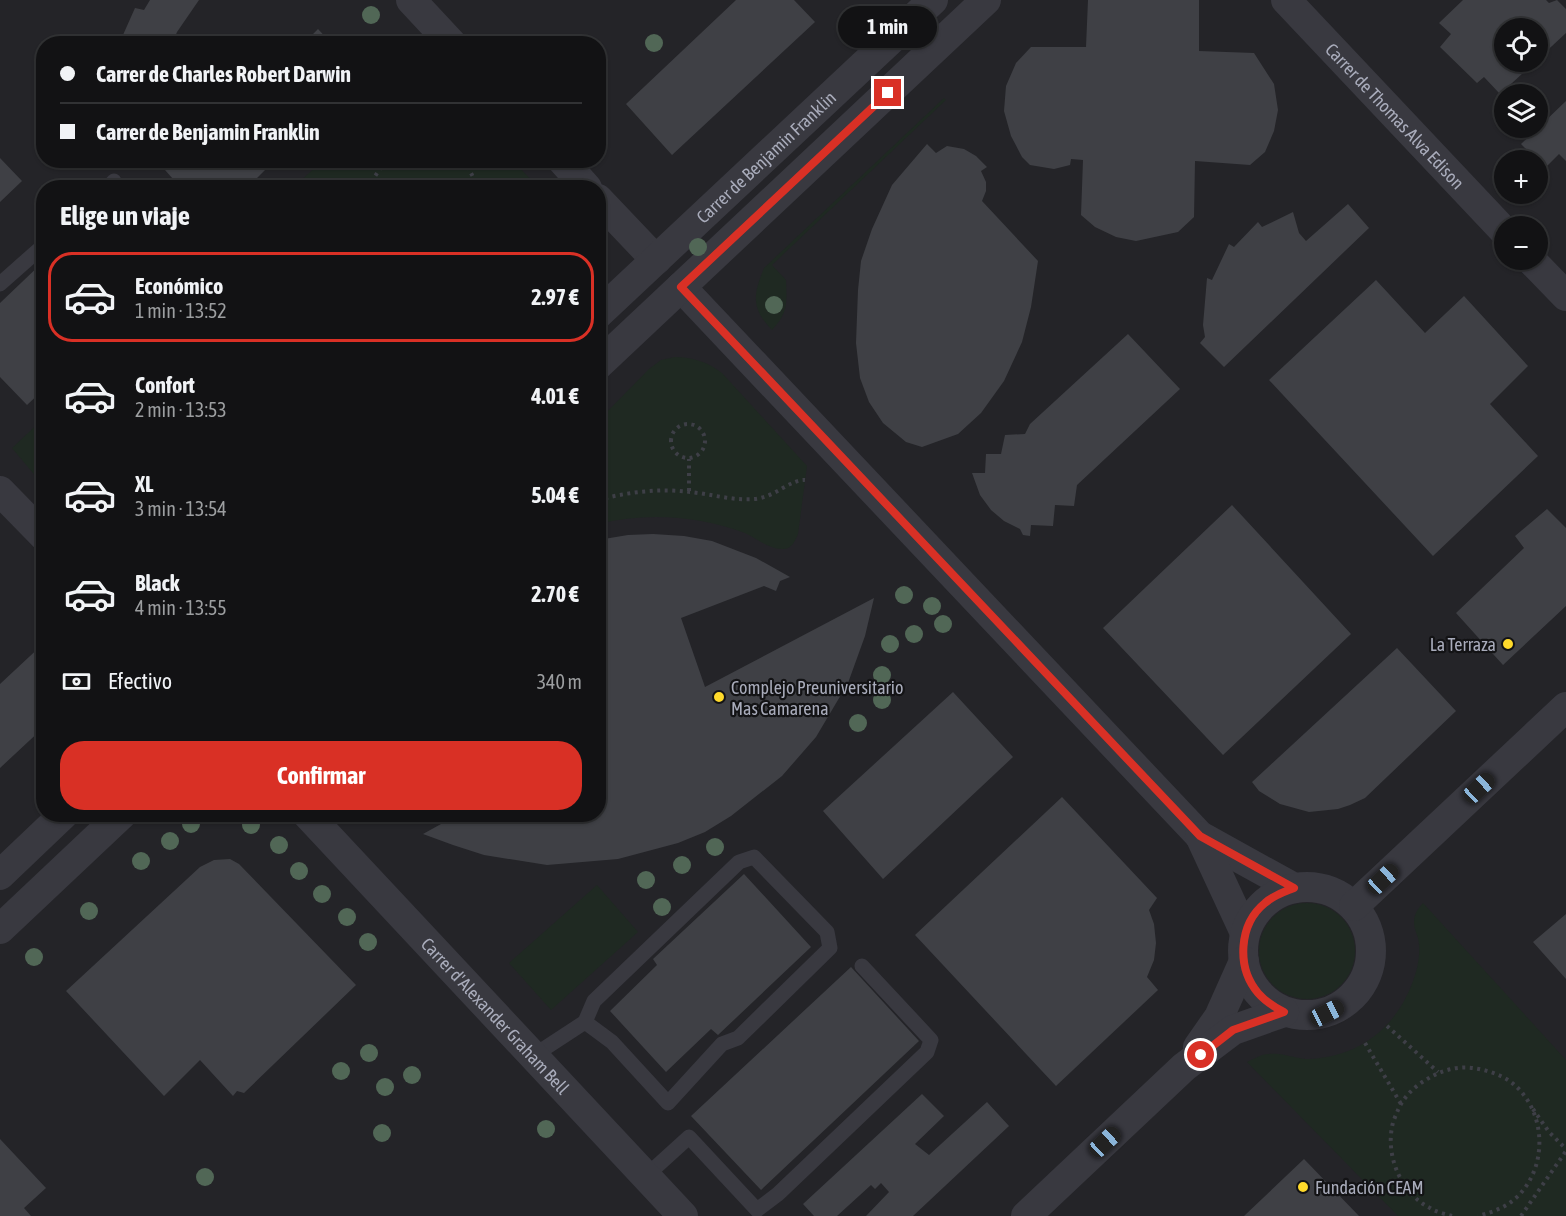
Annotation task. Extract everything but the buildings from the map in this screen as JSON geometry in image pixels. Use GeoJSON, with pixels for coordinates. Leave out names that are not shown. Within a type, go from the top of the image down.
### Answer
{"type":"FeatureCollection","features":[{"type":"Feature","properties":{"kind":"street"},"geometry":{"type":"LineString","coordinates":[[411,0],[445,36]]}},
{"type":"Feature","properties":{"kind":"street","name":"Carrer de Benjamin Franklin"},"geometry":{"type":"LineString","coordinates":[[606,307],[933,0]]}},
{"type":"Feature","properties":{"kind":"street","name":"Carrer de Benjamin Franklin"},"geometry":{"type":"LineString","coordinates":[[606,357],[986,0]]}},
{"type":"Feature","properties":{"kind":"street","name":"Carrer de Thomas Alva Edison"},"geometry":{"type":"LineString","coordinates":[[1286,0],[1494,220]]}},
{"type":"Feature","properties":{"kind":"street"},"geometry":{"type":"LineString","coordinates":[[569,168],[581,180]]}},
{"type":"Feature","properties":{"kind":"street"},"geometry":{"type":"LineString","coordinates":[[606,207],[656,260]]}},
{"type":"Feature","properties":{"kind":"street"},"geometry":{"type":"LineString","coordinates":[[1541,270],[1566,296]]}},
{"type":"Feature","properties":{"kind":"street"},"geometry":{"type":"LineString","coordinates":[[681,287],[1200,836],[1294,888]]}},
{"type":"Feature","properties":{"kind":"street"},"geometry":{"type":"LineString","coordinates":[[0,491],[36,528]]}},
{"type":"Feature","properties":{"kind":"street"},"geometry":{"type":"LineString","coordinates":[[1354,906],[1566,707]]}},
{"type":"Feature","properties":{"kind":"street"},"geometry":{"type":"LineString","coordinates":[[0,875],[56,822]]}},
{"type":"Feature","properties":{"kind":"street"},"geometry":{"type":"LineString","coordinates":[[0,929],[114,822]]}},
{"type":"Feature","properties":{"kind":"street","name":"Carrer d'Alexander Graham Bell"},"geometry":{"type":"LineString","coordinates":[[314,822],[683,1216]]}},
{"type":"Feature","properties":{"kind":"street"},"geometry":{"type":"LineString","coordinates":[[1184,1067],[1219,1017],[1244,947],[1253,917],[1263,903],[1294,888],[1316,887],[1337,894],[1354,906],[1366,925],[1372,946],[1370,967],[1361,987],[1347,1003],[1327,1013],[1306,1016],[1284,1012],[1269,1004],[1248,978],[1244,947],[1200,836]]}},
{"type":"Feature","properties":{"kind":"street"},"geometry":{"type":"LineString","coordinates":[[1026,1216],[1184,1067],[1233,1030],[1284,1012]]}},
{"type":"Feature","properties":{"kind":"lane"},"geometry":{"type":"LineString","coordinates":[[0,284],[36,252]]}},
{"type":"Feature","properties":{"kind":"lane"},"geometry":{"type":"LineString","coordinates":[[533,1056],[585,1022],[594,1001],[740,862],[754,857],[827,932],[830,948],[738,1038],[722,1044],[668,1103],[612,1042],[585,1022]]}},
{"type":"Feature","properties":{"kind":"lane"},"geometry":{"type":"LineString","coordinates":[[646,1176],[689,1137],[756,1210],[778,1194],[927,1052],[932,1040],[862,966]]}},
{"type":"Feature","properties":{"kind":"path"},"geometry":{"type":"LineString","coordinates":[[687,424],[698,428],[705,438],[700,454],[689,459],[683,459],[674,453],[670,442],[673,432],[687,424]]}},
{"type":"Feature","properties":{"kind":"path"},"geometry":{"type":"LineString","coordinates":[[689,459],[689,491]]}},
{"type":"Feature","properties":{"kind":"path"},"geometry":{"type":"LineString","coordinates":[[606,499],[660,490],[755,499],[770,496],[795,482],[805,480]]}},
{"type":"Feature","properties":{"kind":"path"},"geometry":{"type":"LineString","coordinates":[[1387,1026],[1438,1072]]}},
{"type":"Feature","properties":{"kind":"path"},"geometry":{"type":"LineString","coordinates":[[1365,1043],[1401,1104]]}},
{"type":"Feature","properties":{"kind":"path"},"geometry":{"type":"LineString","coordinates":[[1452,1216],[1430,1208],[1411,1193],[1397,1174],[1391,1150],[1392,1126],[1401,1104],[1416,1086],[1438,1072],[1463,1067],[1488,1070],[1511,1082],[1528,1101],[1549,1132],[1566,1150],[1521,1216]]}},
{"type":"Feature","properties":{"kind":"path"},"geometry":{"type":"LineString","coordinates":[[1478,1216],[1499,1210],[1518,1196],[1533,1175],[1540,1150],[1538,1124],[1528,1101]]}},
{"type":"Feature","properties":{"kind":"shaded area"},"geometry":{"type":"Polygon","coordinates":[[[0,0],[1566,0],[1566,1216],[0,1216],[0,0]]]}},
{"type":"Feature","properties":{"kind":"shaded area"},"geometry":{"type":"Polygon","coordinates":[[[944,98],[946,100],[772,265],[786,280],[786,295],[784,313],[772,330],[760,315],[756,301],[764,268],[944,98]]]}},
{"type":"Feature","properties":{"kind":"shaded area"},"geometry":{"type":"Polygon","coordinates":[[[314,168],[520,168],[531,180],[302,180],[314,168]]]}},
{"type":"Feature","properties":{"kind":"shaded area"},"geometry":{"type":"Polygon","coordinates":[[[675,357],[688,358],[700,361],[722,373],[807,466],[798,534],[789,548],[773,548],[745,533],[691,520],[654,517],[606,522],[606,413],[649,369],[661,360],[675,357]]]}},
{"type":"Feature","properties":{"kind":"shaded area"},"geometry":{"type":"Polygon","coordinates":[[[36,426],[36,477],[12,448],[36,426]]]}},
{"type":"Feature","properties":{"kind":"shaded area"},"geometry":{"type":"Polygon","coordinates":[[[597,885],[638,932],[551,1010],[509,963],[597,885]]]}},
{"type":"Feature","properties":{"kind":"shaded area"},"geometry":{"type":"Polygon","coordinates":[[[1307,903],[1325,907],[1341,917],[1351,933],[1355,951],[1351,969],[1341,985],[1325,995],[1307,999],[1289,995],[1273,985],[1263,969],[1259,951],[1263,933],[1273,917],[1289,907],[1307,903]]]}},
{"type":"Feature","properties":{"kind":"shaded area"},"geometry":{"type":"Polygon","coordinates":[[[1423,903],[1566,1060],[1566,1216],[1398,1216],[1247,1062],[1263,1055],[1274,1054],[1310,1059],[1329,1056],[1363,1044],[1378,1034],[1401,1007],[1416,972],[1419,948],[1414,918],[1423,903]]]}},
{"type":"Feature","properties":{"kind":"place","name":"La Terraza"},"geometry":{"type":"Point","coordinates":[1508,644]}},
{"type":"Feature","properties":{"kind":"place","name":"Complejo Preuniversitario Mas Camarena"},"geometry":{"type":"Point","coordinates":[719,697]}},
{"type":"Feature","properties":{"kind":"place","name":"Fundación CEAM"},"geometry":{"type":"Point","coordinates":[1303,1187]}},
{"type":"Feature","properties":{"kind":"route"},"geometry":{"type":"LineString","coordinates":[[888,93],[681,287],[1200,836],[1294,888],[1263,903],[1245,933],[1243,947],[1248,978],[1269,1004],[1284,1012],[1233,1030],[1201,1055]]}}]}
